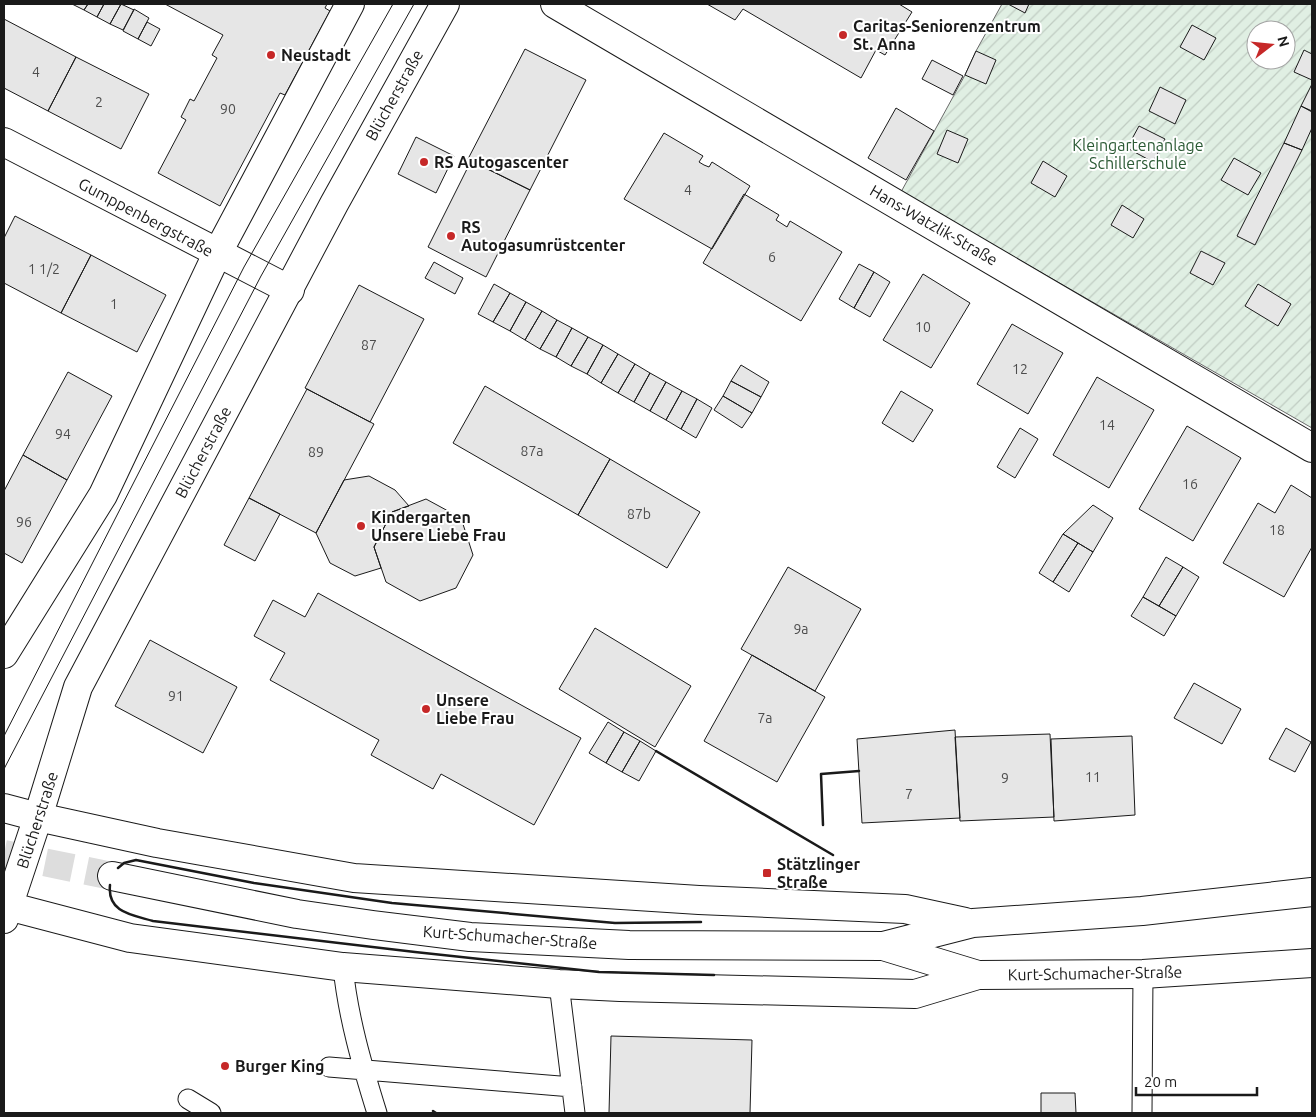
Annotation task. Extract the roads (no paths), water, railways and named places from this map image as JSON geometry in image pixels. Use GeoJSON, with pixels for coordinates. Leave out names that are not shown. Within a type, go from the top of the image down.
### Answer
{"type":"FeatureCollection","features":[{"type":"Feature","properties":{"kind":"main road"},"geometry":{"type":"LineString","coordinates":[[4,654],[104,494],[216,254],[350,4]]}},
{"type":"Feature","properties":{"kind":"main road","name":"Blücherstraße"},"geometry":{"type":"LineString","coordinates":[[5,910],[38,817],[78,687],[334,204],[445,4]]}},
{"type":"Feature","properties":{"kind":"main road","name":"Hans-Watzlik-Straße"},"geometry":{"type":"LineString","coordinates":[[555,4],[1312,448]]}},
{"type":"Feature","properties":{"kind":"main road","name":"Gumppenbergstraße"},"geometry":{"type":"LineString","coordinates":[[4,142],[216,254],[290,290]]}},
{"type":"Feature","properties":{"kind":"main road"},"geometry":{"type":"LineString","coordinates":[[4,808],[157,843],[354,878],[699,900],[904,910],[973,924]]}},
{"type":"Feature","properties":{"kind":"main road","name":"Kurt-Schumacher-Straße"},"geometry":{"type":"LineString","coordinates":[[112,876],[297,914],[470,938],[629,945],[883,946],[973,924],[1142,911],[1312,892]]}},
{"type":"Feature","properties":{"kind":"main road"},"geometry":{"type":"LineString","coordinates":[[5,910],[130,938],[343,967],[559,984],[915,994],[978,975]]}},
{"type":"Feature","properties":{"kind":"main road","name":"Kurt-Schumacher-Straße"},"geometry":{"type":"LineString","coordinates":[[883,946],[978,975],[1143,974],[1312,964]]}},
{"type":"Feature","properties":{"kind":"lane"},"geometry":{"type":"LineString","coordinates":[[343,967],[346,999],[363,1069],[377,1113]]}},
{"type":"Feature","properties":{"kind":"lane"},"geometry":{"type":"LineString","coordinates":[[1142,1113],[1143,974]]}},
{"type":"Feature","properties":{"kind":"lane"},"geometry":{"type":"LineString","coordinates":[[559,984],[575,1113]]}},
{"type":"Feature","properties":{"kind":"lane"},"geometry":{"type":"LineString","coordinates":[[330,1067],[572,1087]]}},
{"type":"Feature","properties":{"kind":"lane"},"geometry":{"type":"LineString","coordinates":[[188,1099],[211,1113]]}},
{"type":"Feature","properties":{"kind":"tunnel"},"geometry":{"type":"LineString","coordinates":[[4,854],[112,876]]}},
{"type":"Feature","properties":{"kind":"tram line"},"geometry":{"type":"LineString","coordinates":[[4,736],[244,267],[393,4]]}},
{"type":"Feature","properties":{"kind":"tram line"},"geometry":{"type":"LineString","coordinates":[[4,769],[261,276],[414,4]]}},
{"type":"Feature","properties":{"kind":"place","name":"Caritas-Seniorenzentrum St. Anna"},"geometry":{"type":"Point","coordinates":[843,35]}},
{"type":"Feature","properties":{"kind":"place","name":"Neustadt"},"geometry":{"type":"Point","coordinates":[271,55]}},
{"type":"Feature","properties":{"kind":"place","name":"RS Autogascenter"},"geometry":{"type":"Point","coordinates":[424,162]}},
{"type":"Feature","properties":{"kind":"place","name":"RS Autogasumrüstcenter"},"geometry":{"type":"Point","coordinates":[451,236]}},
{"type":"Feature","properties":{"kind":"place","name":"Kindergarten Unsere Liebe Frau"},"geometry":{"type":"Point","coordinates":[361,526]}},
{"type":"Feature","properties":{"kind":"place","name":"Unsere Liebe Frau"},"geometry":{"type":"Point","coordinates":[426,709]}},
{"type":"Feature","properties":{"kind":"place","name":"Stätzlinger Straße"},"geometry":{"type":"Point","coordinates":[767,873]}},
{"type":"Feature","properties":{"kind":"place","name":"Burger King"},"geometry":{"type":"Point","coordinates":[225,1066]}},
{"type":"Feature","properties":{"kind":"park label","name":"Kleingartenanlage Schillerschule"},"geometry":{"type":"Point","coordinates":[1138,154]}}]}
